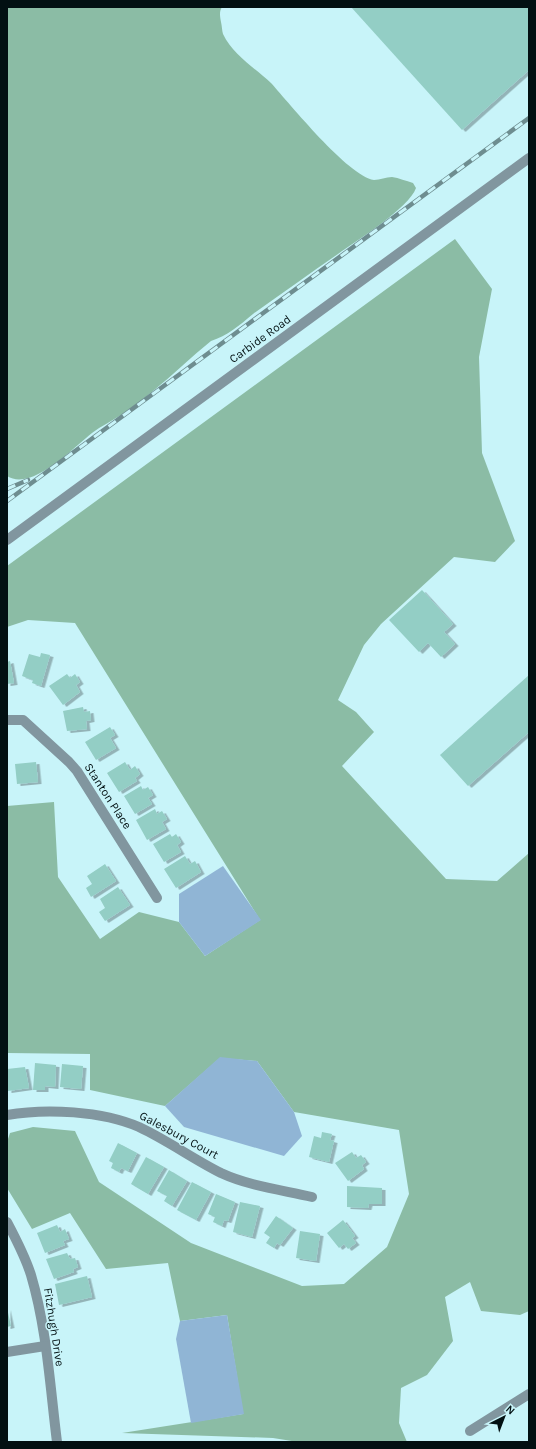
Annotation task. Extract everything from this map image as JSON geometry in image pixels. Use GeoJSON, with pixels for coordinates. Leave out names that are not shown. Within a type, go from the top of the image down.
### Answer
{"type":"FeatureCollection","features":[{"type":"Feature","properties":{"kind":"street","name":"Carbide Road"},"geometry":{"type":"LineString","coordinates":[[7,540],[529,158]]}},
{"type":"Feature","properties":{"kind":"street","name":"Stanton Place"},"geometry":{"type":"LineString","coordinates":[[7,720],[22,720],[70,762],[157,898]]}},
{"type":"Feature","properties":{"kind":"street","name":"Galesbury Court"},"geometry":{"type":"LineString","coordinates":[[7,1115],[26,1112],[48,1112],[98,1115],[111,1118],[138,1127],[227,1175],[258,1185],[312,1197]]}},
{"type":"Feature","properties":{"kind":"street","name":"Fitzhugh Drive"},"geometry":{"type":"LineString","coordinates":[[7,1222],[19,1245],[31,1274],[39,1305],[57,1442]]}},
{"type":"Feature","properties":{"kind":"street"},"geometry":{"type":"LineString","coordinates":[[7,1352],[45,1346]]}},
{"type":"Feature","properties":{"kind":"street"},"geometry":{"type":"LineString","coordinates":[[470,1431],[529,1394]]}},
{"type":"Feature","properties":{"kind":"green space"},"geometry":{"type":"Polygon","coordinates":[[[7,7],[222,7],[220,14],[223,33],[227,42],[238,55],[271,83],[305,122],[335,153],[363,176],[374,180],[390,177],[397,178],[413,183],[416,188],[403,205],[381,224],[253,314],[233,330],[211,341],[141,400],[92,433],[52,466],[28,478],[17,479],[7,476],[7,7]]]}},
{"type":"Feature","properties":{"kind":"green space"},"geometry":{"type":"Polygon","coordinates":[[[455,239],[492,289],[479,357],[482,453],[515,541],[495,562],[454,557],[381,624],[364,645],[338,700],[356,712],[374,732],[342,766],[446,879],[497,881],[529,853],[529,1311],[520,1315],[481,1311],[470,1282],[445,1297],[453,1341],[427,1375],[401,1388],[399,1423],[407,1442],[298,1442],[273,1438],[122,1433],[243,1414],[227,1315],[180,1321],[168,1263],[106,1269],[70,1213],[32,1229],[7,1188],[7,1142],[10,1133],[33,1127],[75,1131],[99,1182],[191,1243],[302,1286],[344,1284],[387,1247],[409,1194],[399,1130],[294,1112],[257,1061],[220,1058],[165,1106],[90,1090],[90,1054],[7,1053],[7,806],[54,802],[58,877],[100,939],[139,912],[179,922],[205,956],[260,920],[75,623],[28,620],[7,627],[7,566],[455,239]]]}},
{"type":"Feature","properties":{"kind":"water"},"geometry":{"type":"Polygon","coordinates":[[[223,866],[261,920],[205,956],[179,922],[179,894],[223,866]]]}},
{"type":"Feature","properties":{"kind":"water"},"geometry":{"type":"Polygon","coordinates":[[[220,1057],[257,1061],[294,1112],[302,1136],[284,1156],[184,1127],[165,1106],[220,1057]]]}},
{"type":"Feature","properties":{"kind":"water"},"geometry":{"type":"Polygon","coordinates":[[[227,1315],[244,1414],[191,1423],[176,1339],[180,1321],[227,1315]]]}},
{"type":"Feature","properties":{"kind":"building"},"geometry":{"type":"Polygon","coordinates":[[[351,7],[529,7],[529,70],[462,130],[351,7]]]}},
{"type":"Feature","properties":{"kind":"building"},"geometry":{"type":"Polygon","coordinates":[[[422,590],[453,624],[444,632],[455,644],[441,657],[428,643],[419,652],[389,620],[422,590]]]}},
{"type":"Feature","properties":{"kind":"building"},"geometry":{"type":"Polygon","coordinates":[[[41,653],[50,655],[41,686],[32,683],[33,680],[22,676],[29,654],[40,657],[41,653]]]}},
{"type":"Feature","properties":{"kind":"building"},"geometry":{"type":"Polygon","coordinates":[[[10,661],[14,683],[7,684],[7,662],[10,661]]]}},
{"type":"Feature","properties":{"kind":"building"},"geometry":{"type":"Polygon","coordinates":[[[67,674],[70,678],[75,674],[80,682],[76,685],[80,692],[63,705],[49,686],[67,674]]]}},
{"type":"Feature","properties":{"kind":"building"},"geometry":{"type":"Polygon","coordinates":[[[529,675],[529,732],[468,786],[440,755],[529,675]]]}},
{"type":"Feature","properties":{"kind":"building"},"geometry":{"type":"Polygon","coordinates":[[[83,707],[84,712],[90,711],[91,720],[86,721],[87,729],[67,731],[63,711],[83,707]]]}},
{"type":"Feature","properties":{"kind":"building"},"geometry":{"type":"Polygon","coordinates":[[[110,727],[115,735],[110,738],[116,748],[96,760],[85,742],[110,727]]]}},
{"type":"Feature","properties":{"kind":"building"},"geometry":{"type":"Polygon","coordinates":[[[36,762],[38,782],[17,784],[15,764],[36,762]]]}},
{"type":"Feature","properties":{"kind":"building"},"geometry":{"type":"Polygon","coordinates":[[[125,762],[130,770],[135,766],[140,774],[135,778],[137,781],[119,792],[107,773],[125,762]]]}},
{"type":"Feature","properties":{"kind":"building"},"geometry":{"type":"Polygon","coordinates":[[[141,786],[143,790],[148,787],[153,795],[148,798],[152,804],[135,814],[124,796],[141,786]]]}},
{"type":"Feature","properties":{"kind":"building"},"geometry":{"type":"Polygon","coordinates":[[[155,809],[157,814],[162,811],[167,819],[162,822],[166,829],[147,840],[136,820],[155,809]]]}},
{"type":"Feature","properties":{"kind":"building"},"geometry":{"type":"Polygon","coordinates":[[[170,834],[172,837],[176,834],[181,842],[177,845],[181,852],[164,862],[153,844],[170,834]]]}},
{"type":"Feature","properties":{"kind":"building"},"geometry":{"type":"Polygon","coordinates":[[[185,856],[190,864],[195,861],[201,872],[176,888],[164,869],[185,856]]]}},
{"type":"Feature","properties":{"kind":"building"},"geometry":{"type":"Polygon","coordinates":[[[105,864],[116,881],[91,897],[86,888],[92,884],[87,876],[105,864]]]}},
{"type":"Feature","properties":{"kind":"building"},"geometry":{"type":"Polygon","coordinates":[[[118,887],[130,905],[105,921],[99,912],[105,908],[100,899],[118,887]]]}},
{"type":"Feature","properties":{"kind":"building"},"geometry":{"type":"Polygon","coordinates":[[[35,1063],[56,1065],[55,1087],[45,1086],[45,1090],[33,1090],[35,1063]]]}},
{"type":"Feature","properties":{"kind":"building"},"geometry":{"type":"Polygon","coordinates":[[[62,1064],[83,1066],[81,1089],[60,1087],[62,1064]]]}},
{"type":"Feature","properties":{"kind":"building"},"geometry":{"type":"Polygon","coordinates":[[[25,1067],[29,1088],[8,1091],[7,1069],[25,1067]]]}},
{"type":"Feature","properties":{"kind":"building"},"geometry":{"type":"Polygon","coordinates":[[[322,1132],[332,1134],[330,1140],[334,1141],[329,1162],[309,1157],[314,1136],[321,1138],[322,1132]]]}},
{"type":"Feature","properties":{"kind":"building"},"geometry":{"type":"Polygon","coordinates":[[[118,1143],[137,1153],[128,1171],[121,1168],[119,1172],[111,1168],[113,1163],[109,1161],[118,1143]]]}},
{"type":"Feature","properties":{"kind":"building"},"geometry":{"type":"Polygon","coordinates":[[[352,1152],[356,1158],[361,1155],[366,1162],[362,1165],[364,1169],[348,1181],[335,1163],[352,1152]]]}},
{"type":"Feature","properties":{"kind":"building"},"geometry":{"type":"Polygon","coordinates":[[[146,1157],[164,1167],[148,1194],[131,1184],[146,1157]]]}},
{"type":"Feature","properties":{"kind":"building"},"geometry":{"type":"Polygon","coordinates":[[[169,1170],[187,1181],[172,1206],[164,1201],[167,1196],[157,1191],[169,1170]]]}},
{"type":"Feature","properties":{"kind":"building"},"geometry":{"type":"Polygon","coordinates":[[[192,1182],[211,1192],[196,1220],[177,1210],[192,1182]]]}},
{"type":"Feature","properties":{"kind":"building"},"geometry":{"type":"Polygon","coordinates":[[[347,1186],[382,1188],[382,1204],[369,1204],[368,1208],[347,1207],[347,1186]]]}},
{"type":"Feature","properties":{"kind":"building"},"geometry":{"type":"Polygon","coordinates":[[[216,1194],[235,1202],[228,1221],[224,1220],[222,1226],[213,1222],[215,1217],[208,1214],[216,1194]]]}},
{"type":"Feature","properties":{"kind":"building"},"geometry":{"type":"Polygon","coordinates":[[[240,1202],[260,1206],[252,1237],[233,1232],[240,1202]]]}},
{"type":"Feature","properties":{"kind":"building"},"geometry":{"type":"Polygon","coordinates":[[[276,1216],[293,1228],[280,1245],[277,1243],[274,1248],[266,1243],[270,1237],[264,1233],[276,1216]]]}},
{"type":"Feature","properties":{"kind":"building"},"geometry":{"type":"Polygon","coordinates":[[[343,1220],[355,1236],[352,1238],[356,1243],[348,1249],[344,1244],[339,1248],[327,1233],[343,1220]]]}},
{"type":"Feature","properties":{"kind":"building"},"geometry":{"type":"Polygon","coordinates":[[[57,1225],[60,1232],[65,1229],[69,1239],[63,1241],[65,1245],[45,1253],[37,1233],[57,1225]]]}},
{"type":"Feature","properties":{"kind":"building"},"geometry":{"type":"Polygon","coordinates":[[[300,1231],[320,1234],[316,1261],[296,1258],[300,1231]]]}},
{"type":"Feature","properties":{"kind":"building"},"geometry":{"type":"Polygon","coordinates":[[[67,1253],[70,1259],[75,1258],[78,1267],[73,1269],[74,1272],[54,1279],[46,1259],[67,1253]]]}},
{"type":"Feature","properties":{"kind":"building"},"geometry":{"type":"Polygon","coordinates":[[[87,1276],[92,1297],[59,1305],[55,1284],[87,1276]]]}},
{"type":"Feature","properties":{"kind":"building"},"geometry":{"type":"Polygon","coordinates":[[[7,1308],[11,1326],[7,1327],[7,1308]]]}},
{"type":"Feature","properties":{"kind":"railway"},"geometry":{"type":"LineString","coordinates":[[7,501],[529,118]]}},
{"type":"Feature","properties":{"kind":"railway"},"geometry":{"type":"LineString","coordinates":[[7,489],[28,480]]}}]}
